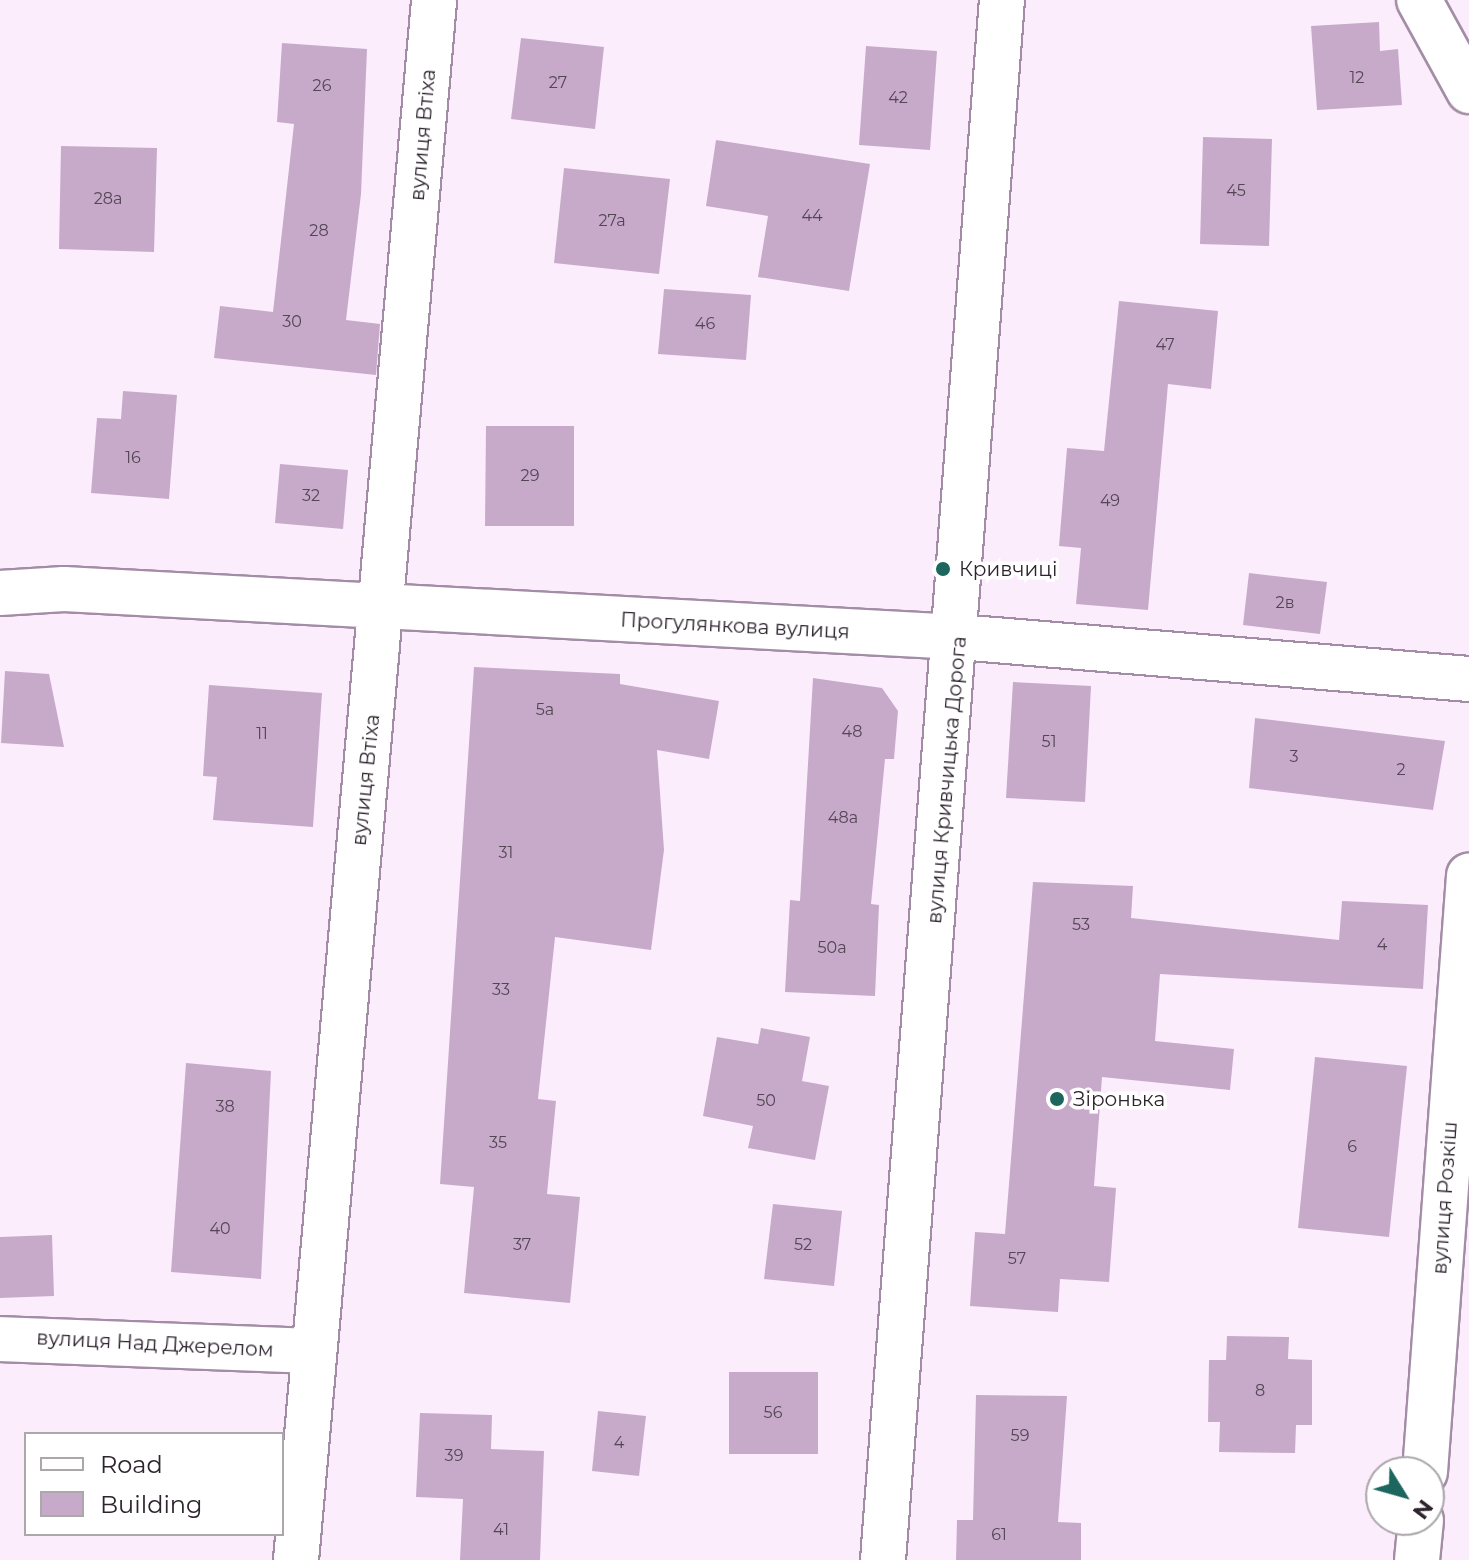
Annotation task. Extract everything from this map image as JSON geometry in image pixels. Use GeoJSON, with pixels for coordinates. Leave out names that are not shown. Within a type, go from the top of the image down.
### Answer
{"type":"FeatureCollection","features":[{"type":"Feature","properties":{"kind":"street","name":"вулиця Втіха"},"geometry":{"type":"LineString","coordinates":[[296,1560],[311,1351],[383,608],[434,0]]}},
{"type":"Feature","properties":{"kind":"street","name":"вулиця Кривчицька Дорога"},"geometry":{"type":"LineString","coordinates":[[883,1560],[958,637],[1002,0]]}},
{"type":"Feature","properties":{"kind":"street"},"geometry":{"type":"LineString","coordinates":[[1419,0],[1469,91]]}},
{"type":"Feature","properties":{"kind":"street","name":"Прогулянкова вулиця"},"geometry":{"type":"LineString","coordinates":[[0,593],[64,589],[958,637],[1469,679]]}},
{"type":"Feature","properties":{"kind":"street","name":"вулиця Розкіш"},"geometry":{"type":"LineString","coordinates":[[1426,1456],[1469,876]]}},
{"type":"Feature","properties":{"kind":"street","name":"вулиця Над Джерелом"},"geometry":{"type":"LineString","coordinates":[[0,1339],[311,1351]]}},
{"type":"Feature","properties":{"kind":"street"},"geometry":{"type":"LineString","coordinates":[[1417,1560],[1419,1536]]}},
{"type":"Feature","properties":{"kind":"building"},"geometry":{"type":"Polygon","coordinates":[[[1379,22],[1380,51],[1398,49],[1402,105],[1317,110],[1311,26],[1379,22]]]}},
{"type":"Feature","properties":{"kind":"building"},"geometry":{"type":"Polygon","coordinates":[[[521,38],[604,47],[595,129],[511,119],[521,38]]]}},
{"type":"Feature","properties":{"kind":"building"},"geometry":{"type":"Polygon","coordinates":[[[282,43],[367,49],[361,194],[346,320],[380,324],[376,375],[214,358],[220,306],[273,312],[294,124],[277,122],[282,43]]]}},
{"type":"Feature","properties":{"kind":"building"},"geometry":{"type":"Polygon","coordinates":[[[866,46],[937,51],[930,150],[859,145],[866,46]]]}},
{"type":"Feature","properties":{"kind":"building"},"geometry":{"type":"Polygon","coordinates":[[[1203,137],[1272,139],[1269,246],[1200,244],[1203,137]]]}},
{"type":"Feature","properties":{"kind":"building"},"geometry":{"type":"Polygon","coordinates":[[[716,140],[870,164],[849,291],[758,277],[768,216],[706,206],[716,140]]]}},
{"type":"Feature","properties":{"kind":"building"},"geometry":{"type":"Polygon","coordinates":[[[61,146],[157,148],[154,252],[59,249],[61,146]]]}},
{"type":"Feature","properties":{"kind":"building"},"geometry":{"type":"Polygon","coordinates":[[[564,168],[670,179],[659,274],[554,263],[564,168]]]}},
{"type":"Feature","properties":{"kind":"building"},"geometry":{"type":"Polygon","coordinates":[[[664,289],[751,295],[746,360],[658,354],[664,289]]]}},
{"type":"Feature","properties":{"kind":"building"},"geometry":{"type":"Polygon","coordinates":[[[1119,301],[1218,311],[1211,389],[1168,384],[1148,610],[1076,604],[1081,548],[1059,546],[1067,448],[1104,451],[1119,301]]]}},
{"type":"Feature","properties":{"kind":"building"},"geometry":{"type":"Polygon","coordinates":[[[123,391],[177,395],[169,499],[91,493],[97,418],[121,419],[123,391]]]}},
{"type":"Feature","properties":{"kind":"building"},"geometry":{"type":"Polygon","coordinates":[[[486,426],[574,426],[574,526],[485,526],[486,426]]]}},
{"type":"Feature","properties":{"kind":"building"},"geometry":{"type":"Polygon","coordinates":[[[280,464],[348,470],[343,529],[275,523],[280,464]]]}},
{"type":"Feature","properties":{"kind":"building"},"geometry":{"type":"Polygon","coordinates":[[[1249,573],[1327,582],[1320,634],[1243,625],[1249,573]]]}},
{"type":"Feature","properties":{"kind":"building"},"geometry":{"type":"Polygon","coordinates":[[[474,667],[620,674],[620,684],[719,701],[709,759],[657,750],[664,850],[651,950],[555,937],[538,1099],[556,1101],[547,1194],[580,1197],[570,1303],[464,1293],[474,1187],[440,1184],[474,667]]]}},
{"type":"Feature","properties":{"kind":"building"},"geometry":{"type":"Polygon","coordinates":[[[5,671],[49,674],[64,747],[1,743],[5,671]]]}},
{"type":"Feature","properties":{"kind":"building"},"geometry":{"type":"Polygon","coordinates":[[[813,678],[882,688],[898,711],[894,759],[885,759],[871,904],[879,905],[875,996],[785,992],[790,900],[800,901],[813,678]]]}},
{"type":"Feature","properties":{"kind":"building"},"geometry":{"type":"Polygon","coordinates":[[[1013,682],[1091,686],[1085,802],[1006,798],[1013,682]]]}},
{"type":"Feature","properties":{"kind":"building"},"geometry":{"type":"Polygon","coordinates":[[[209,685],[322,693],[313,827],[213,820],[217,777],[203,776],[209,685]]]}},
{"type":"Feature","properties":{"kind":"building"},"geometry":{"type":"Polygon","coordinates":[[[1255,718],[1445,741],[1433,810],[1249,788],[1255,718]]]}},
{"type":"Feature","properties":{"kind":"building"},"geometry":{"type":"Polygon","coordinates":[[[1033,882],[1133,886],[1131,918],[1339,940],[1342,901],[1428,905],[1423,989],[1160,974],[1155,1041],[1234,1049],[1230,1090],[1102,1077],[1094,1186],[1116,1188],[1109,1282],[1060,1279],[1058,1312],[970,1306],[975,1232],[1005,1234],[1033,882]]]}},
{"type":"Feature","properties":{"kind":"building"},"geometry":{"type":"Polygon","coordinates":[[[761,1028],[810,1037],[802,1081],[829,1086],[815,1160],[748,1148],[753,1126],[703,1116],[717,1037],[758,1044],[761,1028]]]}},
{"type":"Feature","properties":{"kind":"building"},"geometry":{"type":"Polygon","coordinates":[[[1315,1057],[1407,1066],[1389,1237],[1298,1228],[1315,1057]]]}},
{"type":"Feature","properties":{"kind":"building"},"geometry":{"type":"Polygon","coordinates":[[[186,1063],[271,1071],[261,1279],[171,1272],[186,1063]]]}},
{"type":"Feature","properties":{"kind":"building"},"geometry":{"type":"Polygon","coordinates":[[[773,1204],[842,1211],[834,1286],[764,1279],[773,1204]]]}},
{"type":"Feature","properties":{"kind":"building"},"geometry":{"type":"Polygon","coordinates":[[[52,1235],[54,1296],[0,1298],[0,1237],[52,1235]]]}},
{"type":"Feature","properties":{"kind":"building"},"geometry":{"type":"Polygon","coordinates":[[[1227,1336],[1289,1337],[1288,1359],[1312,1360],[1312,1425],[1296,1425],[1295,1453],[1219,1452],[1220,1422],[1208,1422],[1209,1360],[1226,1360],[1227,1336]]]}},
{"type":"Feature","properties":{"kind":"building"},"geometry":{"type":"Polygon","coordinates":[[[729,1372],[818,1372],[818,1454],[729,1454],[729,1372]]]}},
{"type":"Feature","properties":{"kind":"building"},"geometry":{"type":"Polygon","coordinates":[[[976,1395],[1067,1396],[1058,1522],[1081,1523],[1081,1560],[956,1560],[957,1520],[973,1520],[976,1395]]]}},
{"type":"Feature","properties":{"kind":"building"},"geometry":{"type":"Polygon","coordinates":[[[598,1411],[646,1416],[639,1476],[592,1471],[598,1411]]]}},
{"type":"Feature","properties":{"kind":"building"},"geometry":{"type":"Polygon","coordinates":[[[420,1413],[492,1415],[491,1449],[544,1451],[540,1560],[460,1560],[463,1499],[416,1497],[420,1413]]]}},
{"type":"Feature","properties":{"kind":"place","name":"Кривчиці"},"geometry":{"type":"Point","coordinates":[943,569]}},
{"type":"Feature","properties":{"kind":"place","name":"Зіронька"},"geometry":{"type":"Point","coordinates":[1057,1099]}}]}
